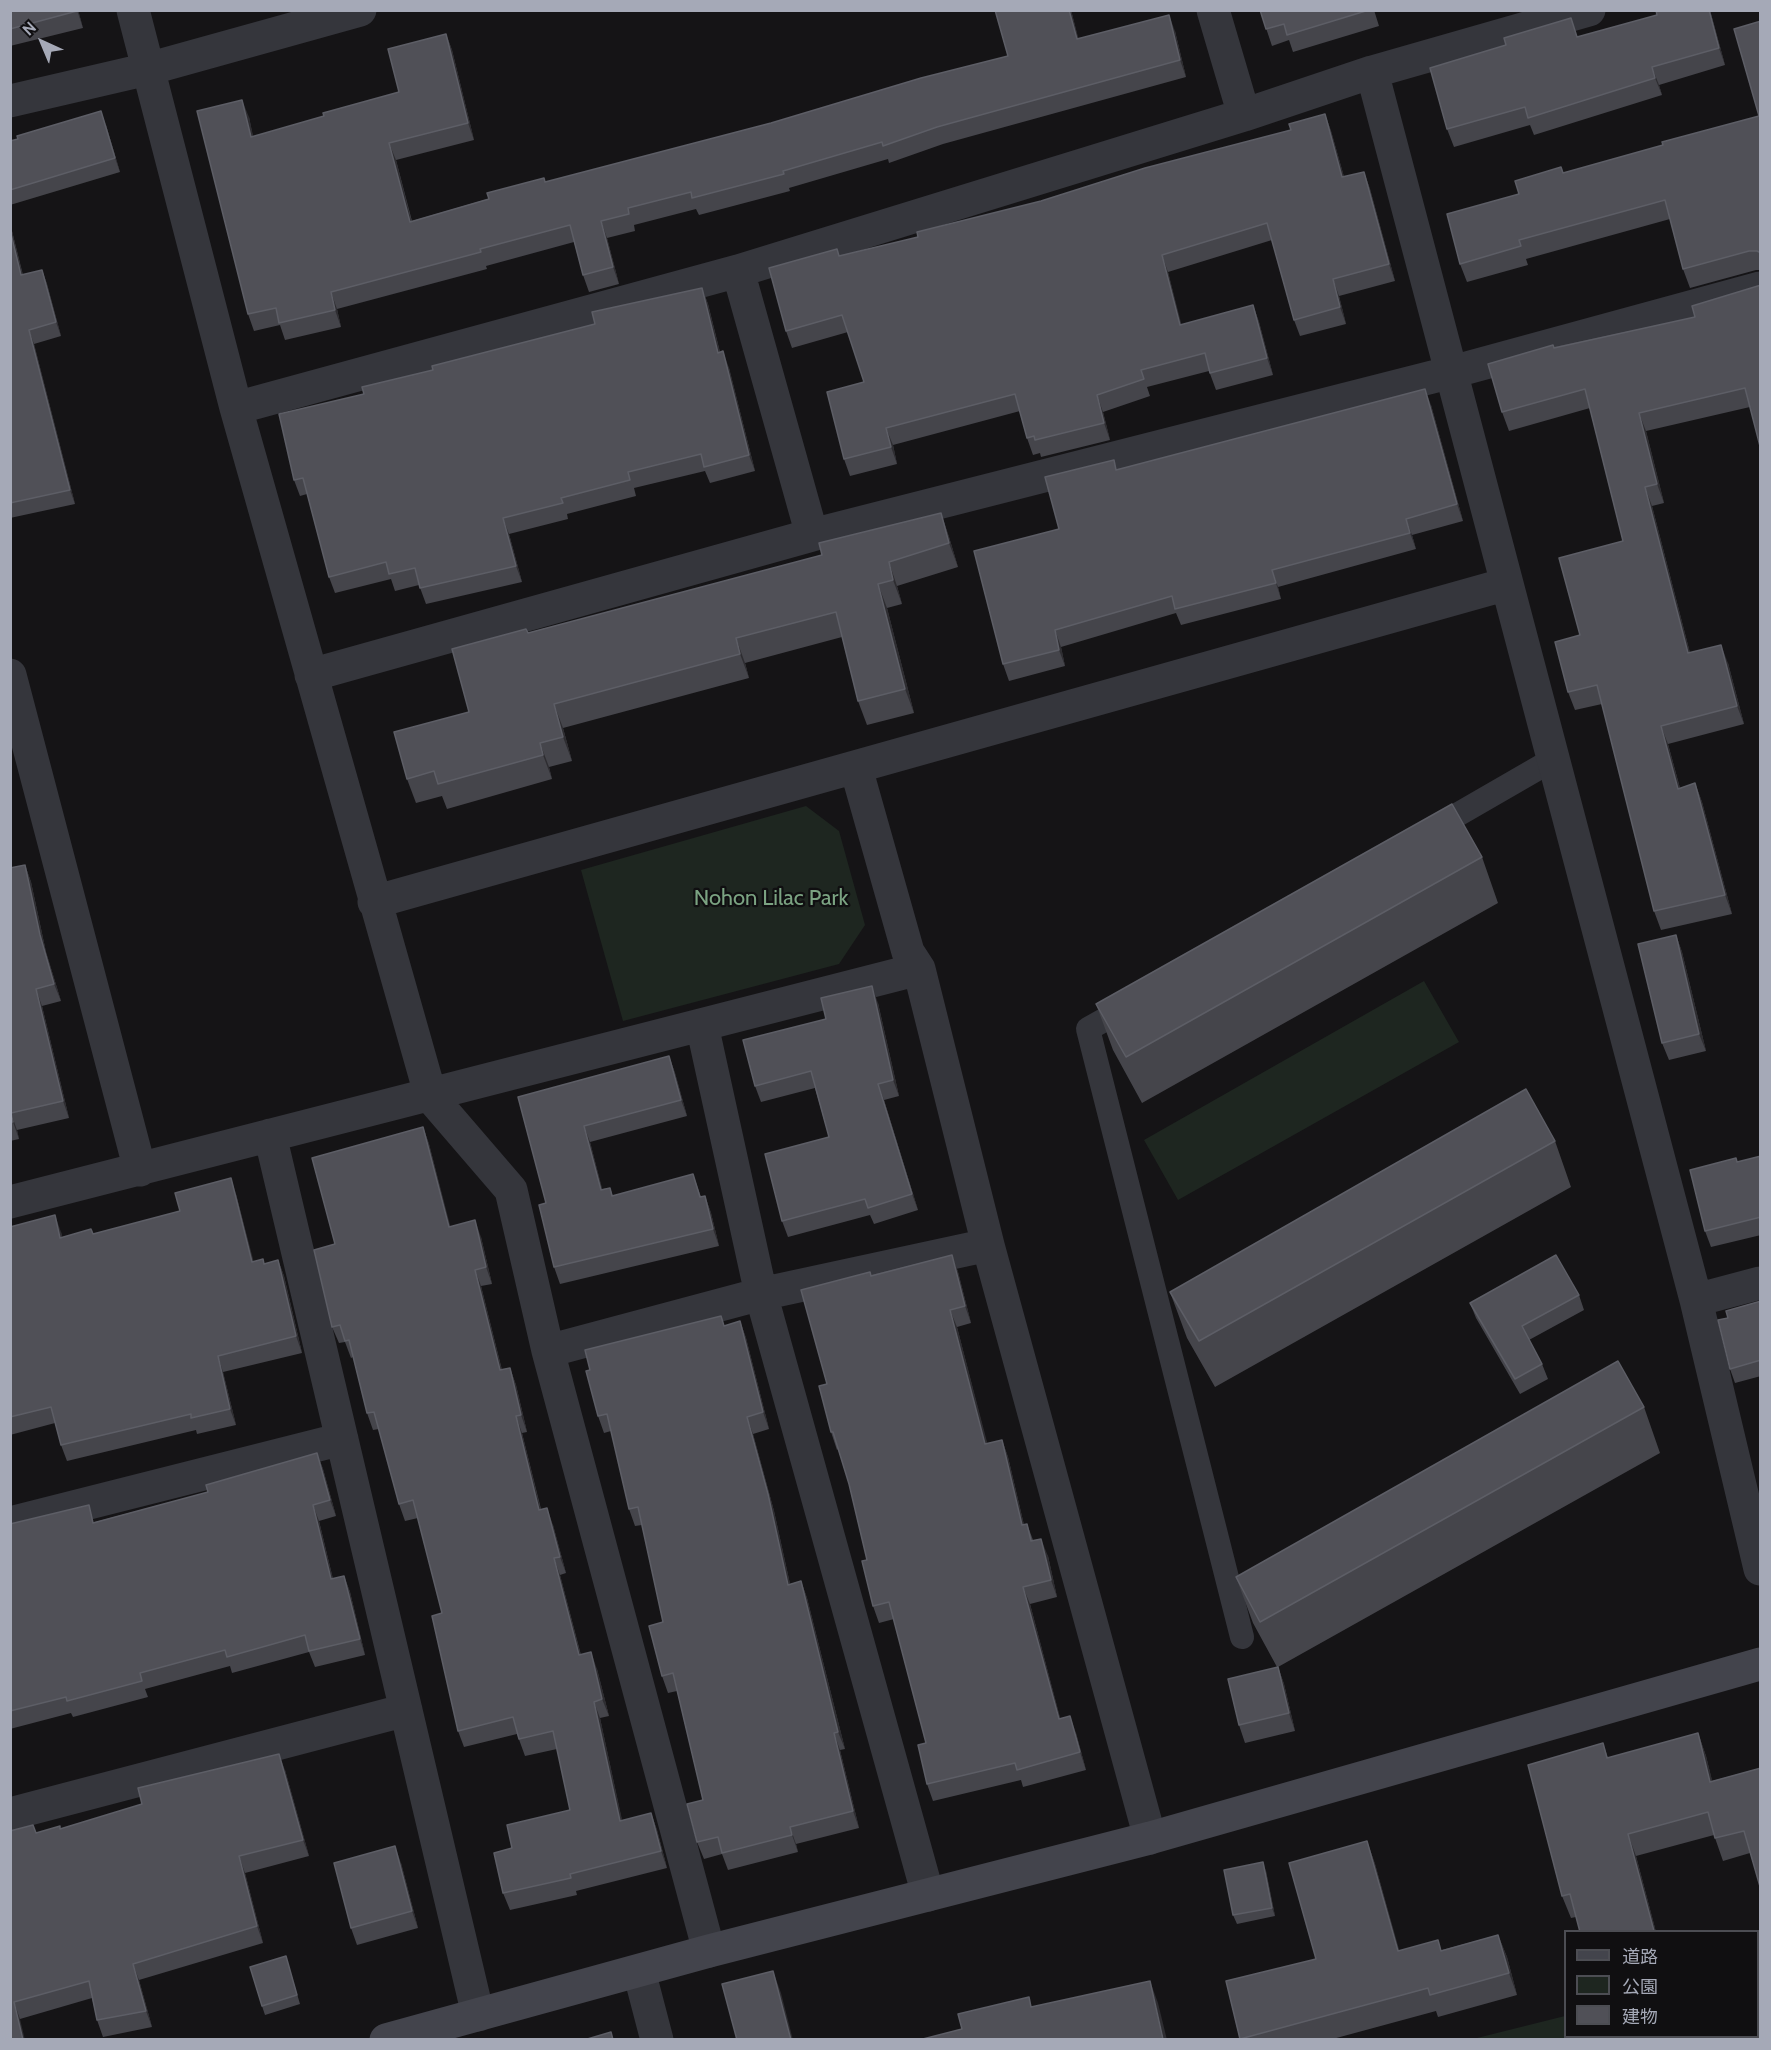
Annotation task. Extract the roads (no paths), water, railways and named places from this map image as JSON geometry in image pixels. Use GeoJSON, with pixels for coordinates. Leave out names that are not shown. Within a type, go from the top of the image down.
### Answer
{"type":"FeatureCollection","features":[{"type":"Feature","properties":{"kind":"street"},"geometry":{"type":"LineString","coordinates":[[133,10],[236,408],[431,1097],[511,1190],[548,1352],[709,1951]]}},
{"type":"Feature","properties":{"kind":"street"},"geometry":{"type":"LineString","coordinates":[[10,102],[148,69],[360,10]]}},
{"type":"Feature","properties":{"kind":"street"},"geometry":{"type":"LineString","coordinates":[[1213,10],[1244,116]]}},
{"type":"Feature","properties":{"kind":"street"},"geometry":{"type":"LineString","coordinates":[[236,408],[738,271],[1244,116],[1372,72],[1589,10]]}},
{"type":"Feature","properties":{"kind":"street"},"geometry":{"type":"LineString","coordinates":[[1372,72],[1696,1300],[1761,1569]]}},
{"type":"Feature","properties":{"kind":"street"},"geometry":{"type":"LineString","coordinates":[[738,271],[812,535]]}},
{"type":"Feature","properties":{"kind":"street"},"geometry":{"type":"LineString","coordinates":[[311,675],[812,535],[1452,372],[1761,288]]}},
{"type":"Feature","properties":{"kind":"street"},"geometry":{"type":"LineString","coordinates":[[374,902],[1508,584]]}},
{"type":"Feature","properties":{"kind":"street"},"geometry":{"type":"LineString","coordinates":[[10,675],[140,1170]]}},
{"type":"Feature","properties":{"kind":"street"},"geometry":{"type":"LineString","coordinates":[[856,768],[908,952],[919,969],[988,1245],[1150,1838]]}},
{"type":"Feature","properties":{"kind":"street"},"geometry":{"type":"LineString","coordinates":[[10,1202],[270,1135],[431,1097],[702,1024],[919,969]]}},
{"type":"Feature","properties":{"kind":"street"},"geometry":{"type":"LineString","coordinates":[[702,1024],[761,1294],[927,1895]]}},
{"type":"Feature","properties":{"kind":"street"},"geometry":{"type":"LineString","coordinates":[[270,1135],[478,2015]]}},
{"type":"Feature","properties":{"kind":"street"},"geometry":{"type":"LineString","coordinates":[[548,1352],[761,1294],[988,1245]]}},
{"type":"Feature","properties":{"kind":"street"},"geometry":{"type":"LineString","coordinates":[[1696,1300],[1761,1283]]}},
{"type":"Feature","properties":{"kind":"street"},"geometry":{"type":"LineString","coordinates":[[10,1523],[342,1439]]}},
{"type":"Feature","properties":{"kind":"street"},"geometry":{"type":"LineString","coordinates":[[394,2039],[709,1951],[1150,1838],[1761,1664]]}},
{"type":"Feature","properties":{"kind":"street"},"geometry":{"type":"LineString","coordinates":[[10,1814],[406,1710]]}},
{"type":"Feature","properties":{"kind":"street"},"geometry":{"type":"LineString","coordinates":[[639,1971],[657,2040]]}},
{"type":"Feature","properties":{"kind":"lane"},"geometry":{"type":"LineString","coordinates":[[1413,840],[1554,759]]}},
{"type":"Feature","properties":{"kind":"lane"},"geometry":{"type":"LineString","coordinates":[[1149,994],[1088,1029],[1242,1637]]}},
{"type":"Feature","properties":{"kind":"park label","name":"Nohon Lilac Park"},"geometry":{"type":"Point","coordinates":[771,899]}}]}
